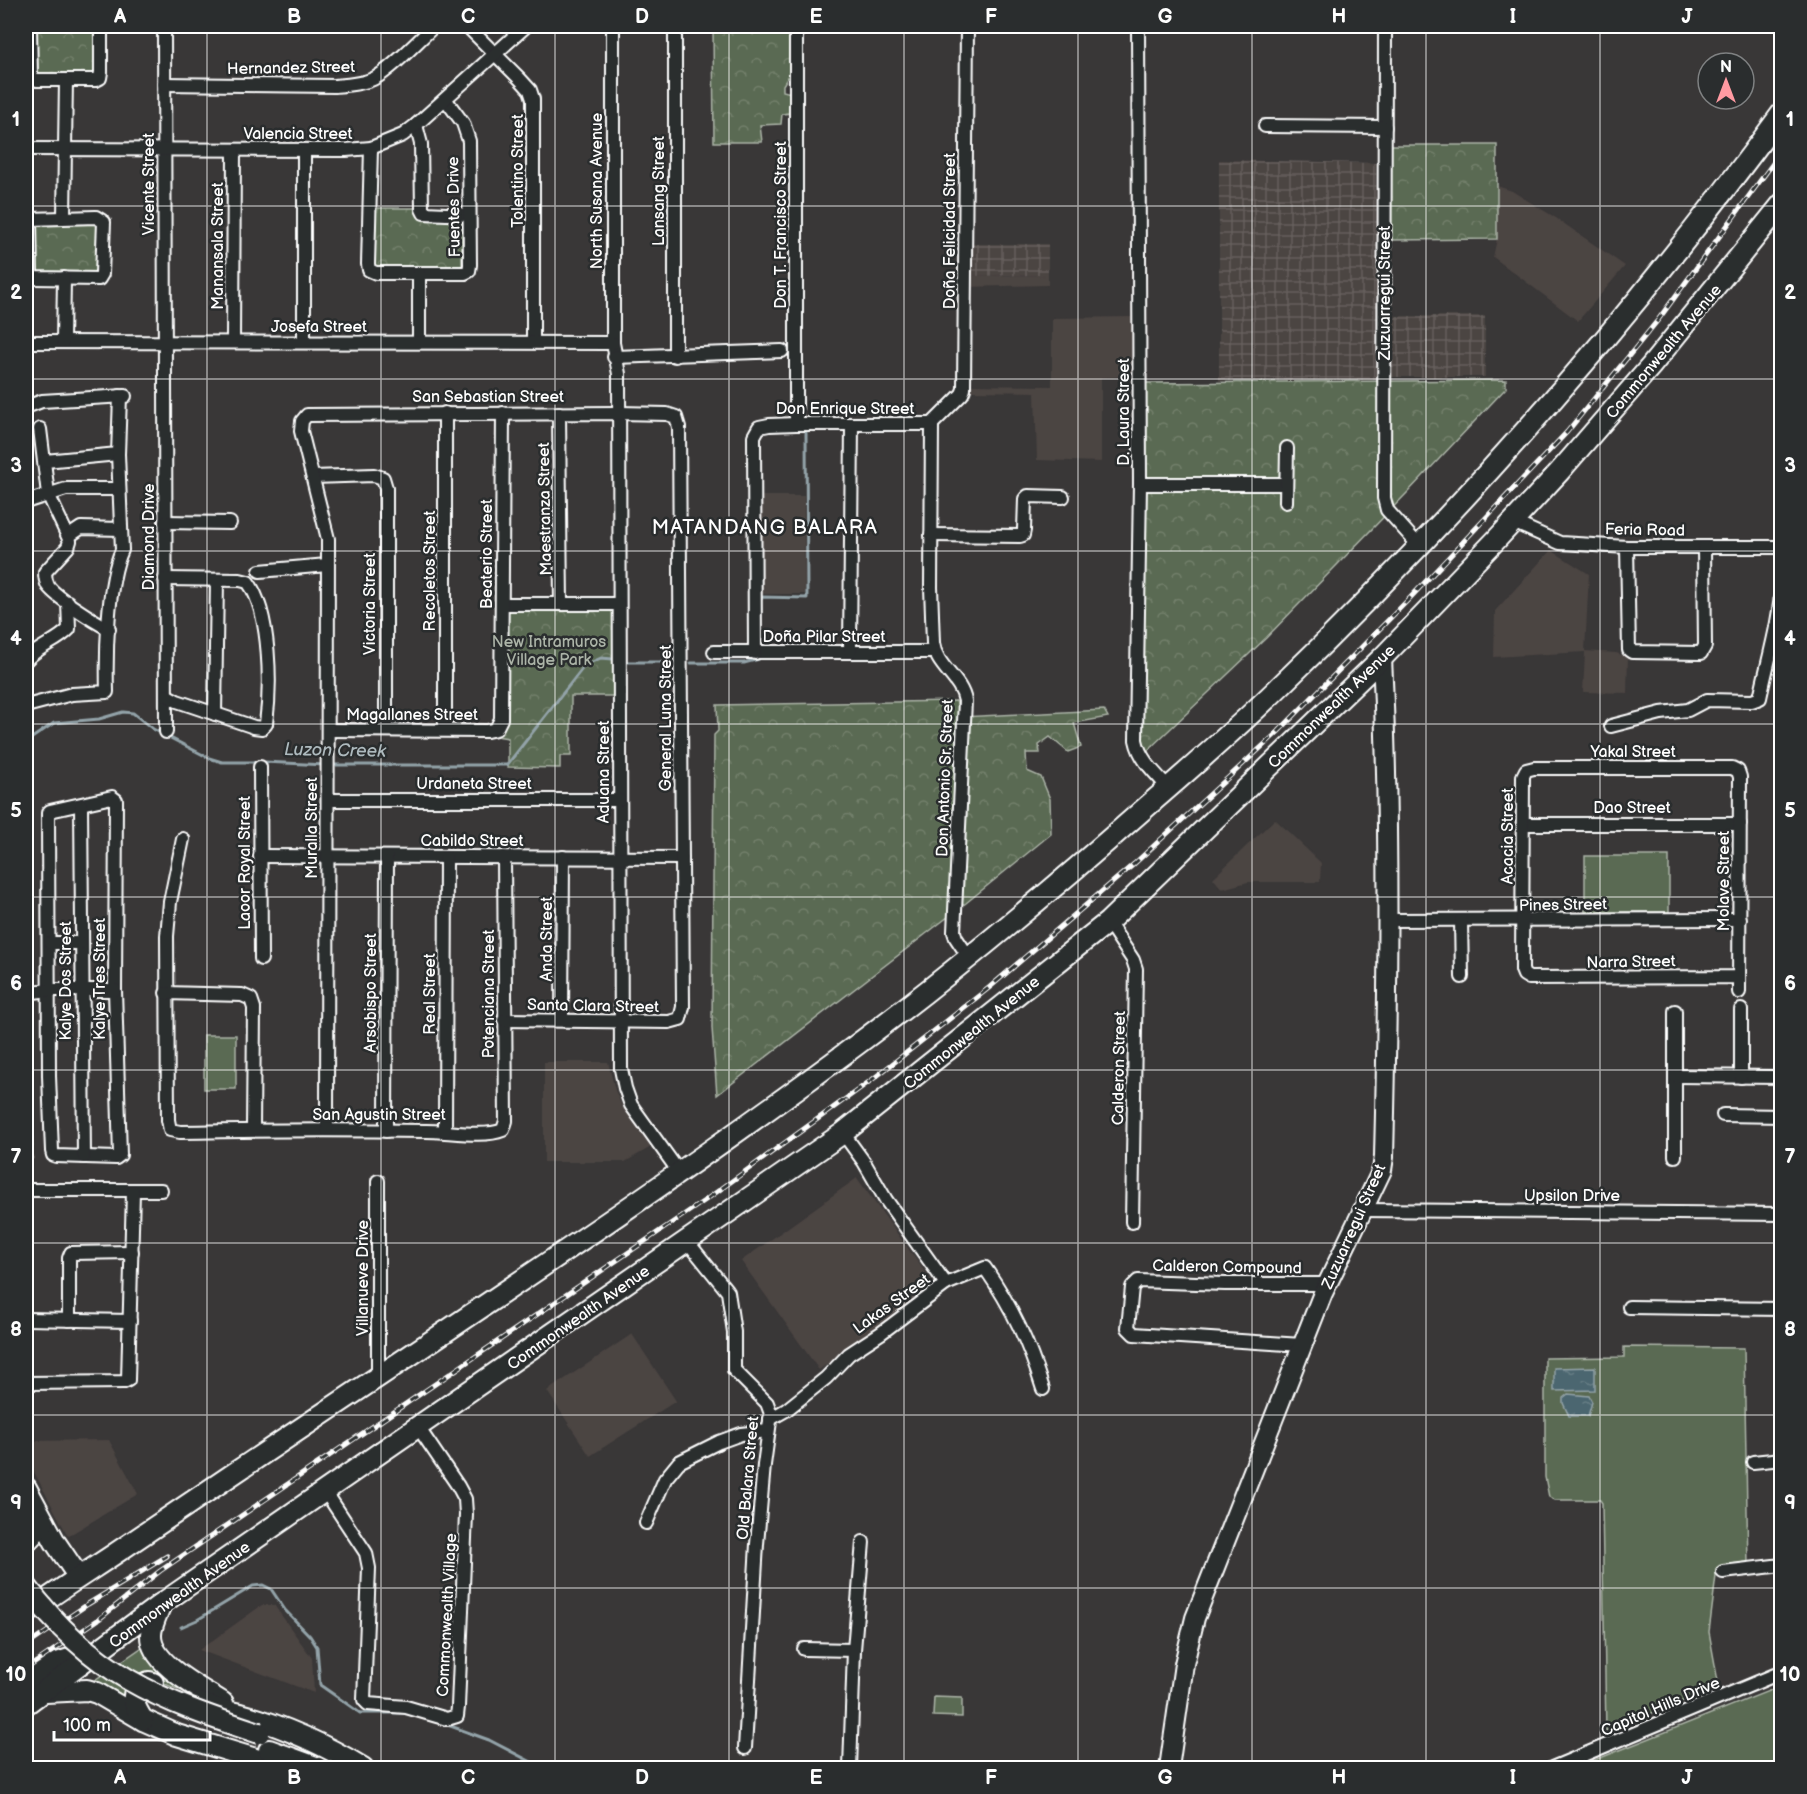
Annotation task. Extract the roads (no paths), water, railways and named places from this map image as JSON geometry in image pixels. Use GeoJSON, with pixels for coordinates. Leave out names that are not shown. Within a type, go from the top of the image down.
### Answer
{"type":"FeatureCollection","features":[{"type":"Feature","properties":{"kind":"main road"},"geometry":{"type":"LineString","coordinates":[[26,1614],[78,1576],[679,1172],[852,1048],[970,958],[1076,869],[1275,692],[1420,547],[1523,434],[1633,306],[1782,113]]}},
{"type":"Feature","properties":{"kind":"main road","name":"Commonwealth Avenue"},"geometry":{"type":"LineString","coordinates":[[26,1704],[161,1604],[843,1133],[1108,922],[1382,658],[1513,522],[1651,366],[1782,204]]}},
{"type":"Feature","properties":{"kind":"main road"},"geometry":{"type":"LineString","coordinates":[[26,1488],[44,1522],[78,1576]]}},
{"type":"Feature","properties":{"kind":"main road"},"geometry":{"type":"LineString","coordinates":[[26,1542],[44,1522]]}},
{"type":"Feature","properties":{"kind":"main road"},"geometry":{"type":"LineString","coordinates":[[26,1586],[53,1619],[88,1653],[126,1680],[180,1706],[285,1768]]}},
{"type":"Feature","properties":{"kind":"main road"},"geometry":{"type":"LineString","coordinates":[[26,1597],[43,1589],[59,1589]]}},
{"type":"Feature","properties":{"kind":"main road"},"geometry":{"type":"LineString","coordinates":[[161,1604],[151,1636],[157,1654],[181,1675],[241,1714]]}},
{"type":"Feature","properties":{"kind":"main road"},"geometry":{"type":"LineString","coordinates":[[26,1608],[84,1666],[118,1689],[181,1720],[251,1750],[318,1768]]}},
{"type":"Feature","properties":{"kind":"main road"},"geometry":{"type":"LineString","coordinates":[[26,1682],[51,1665],[104,1647]]}},
{"type":"Feature","properties":{"kind":"main road"},"geometry":{"type":"LineString","coordinates":[[143,1720],[135,1707],[134,1694],[140,1685],[149,1682],[215,1709],[241,1714],[318,1742],[363,1768]]}},
{"type":"Feature","properties":{"kind":"main road"},"geometry":{"type":"LineString","coordinates":[[43,1692],[87,1690],[97,1693],[143,1720],[186,1738],[357,1768]]}},
{"type":"Feature","properties":{"kind":"street"},"geometry":{"type":"LineString","coordinates":[[30,26],[30,72],[31,77],[37,80],[96,80],[100,78],[101,26]]}},
{"type":"Feature","properties":{"kind":"street","name":"Vicente Street"},"geometry":{"type":"LineString","coordinates":[[164,26],[165,342]]}},
{"type":"Feature","properties":{"kind":"street","name":"Hernandez Street"},"geometry":{"type":"LineString","coordinates":[[164,84],[354,84],[374,79],[435,26]]}},
{"type":"Feature","properties":{"kind":"street","name":"Tolentino Street"},"geometry":{"type":"LineString","coordinates":[[467,26],[530,90],[533,99],[533,342]]}},
{"type":"Feature","properties":{"kind":"street","name":"Valencia Street"},"geometry":{"type":"LineString","coordinates":[[26,149],[304,151],[371,148],[403,135],[416,125],[526,26]]}},
{"type":"Feature","properties":{"kind":"street","name":"North Susana Avenue"},"geometry":{"type":"LineString","coordinates":[[613,26],[614,357]]}},
{"type":"Feature","properties":{"kind":"street","name":"Lansang Street"},"geometry":{"type":"LineString","coordinates":[[675,26],[675,356]]}},
{"type":"Feature","properties":{"kind":"street","name":"Don T. Francisco Street"},"geometry":{"type":"LineString","coordinates":[[796,26],[796,424]]}},
{"type":"Feature","properties":{"kind":"street","name":"Doña Felicidad Street"},"geometry":{"type":"LineString","coordinates":[[932,424],[964,389],[967,26]]}},
{"type":"Feature","properties":{"kind":"street","name":"D. Laura Street"},"geometry":{"type":"LineString","coordinates":[[1138,26],[1140,484],[1136,740],[1148,766],[1169,788]]}},
{"type":"Feature","properties":{"kind":"street","name":"Zuzuarregui Street"},"geometry":{"type":"LineString","coordinates":[[1385,26],[1384,498],[1387,510],[1420,547]]}},
{"type":"Feature","properties":{"kind":"street"},"geometry":{"type":"LineString","coordinates":[[64,217],[66,80]]}},
{"type":"Feature","properties":{"kind":"street","name":"Fuentes Drive"},"geometry":{"type":"LineString","coordinates":[[371,148],[369,270],[376,273],[465,273],[470,265],[469,141],[464,123],[446,100]]}},
{"type":"Feature","properties":{"kind":"street"},"geometry":{"type":"LineString","coordinates":[[416,125],[421,144],[423,213],[468,215]]}},
{"type":"Feature","properties":{"kind":"street"},"geometry":{"type":"LineString","coordinates":[[1265,126],[1385,127]]}},
{"type":"Feature","properties":{"kind":"street","name":"Manansala Street"},"geometry":{"type":"LineString","coordinates":[[233,342],[234,150]]}},
{"type":"Feature","properties":{"kind":"street"},"geometry":{"type":"LineString","coordinates":[[304,151],[304,342]]}},
{"type":"Feature","properties":{"kind":"street"},"geometry":{"type":"LineString","coordinates":[[64,217],[96,217],[104,222],[102,274],[99,279],[34,278],[31,276],[28,221],[33,218],[64,217]]}},
{"type":"Feature","properties":{"kind":"street"},"geometry":{"type":"LineString","coordinates":[[419,273],[419,342]]}},
{"type":"Feature","properties":{"kind":"street"},"geometry":{"type":"LineString","coordinates":[[63,342],[64,278]]}},
{"type":"Feature","properties":{"kind":"street","name":"Josefa Street"},"geometry":{"type":"LineString","coordinates":[[26,342],[613,343]]}},
{"type":"Feature","properties":{"kind":"street","name":"Diamond Drive"},"geometry":{"type":"LineString","coordinates":[[165,342],[166,732]]}},
{"type":"Feature","properties":{"kind":"street"},"geometry":{"type":"LineString","coordinates":[[614,357],[782,351]]}},
{"type":"Feature","properties":{"kind":"street","name":"Aduana Street"},"geometry":{"type":"LineString","coordinates":[[614,357],[619,374],[621,1069],[631,1105],[679,1172]]}},
{"type":"Feature","properties":{"kind":"street"},"geometry":{"type":"LineString","coordinates":[[26,407],[42,400],[123,396],[118,454],[122,550],[114,574],[107,692],[72,694],[26,706]]}},
{"type":"Feature","properties":{"kind":"street","name":"San Sebastian Street"},"geometry":{"type":"LineString","coordinates":[[302,421],[307,415],[319,413],[619,413],[667,414],[676,417]]}},
{"type":"Feature","properties":{"kind":"street","name":"Recoletos Street"},"geometry":{"type":"LineString","coordinates":[[445,413],[446,730]]}},
{"type":"Feature","properties":{"kind":"street","name":"Beaterio Street"},"geometry":{"type":"LineString","coordinates":[[496,729],[501,719],[503,413]]}},
{"type":"Feature","properties":{"kind":"street","name":"Maestranza Street"},"geometry":{"type":"LineString","coordinates":[[559,413],[561,604]]}},
{"type":"Feature","properties":{"kind":"street","name":"General Luna Street"},"geometry":{"type":"LineString","coordinates":[[676,417],[679,427],[683,1007],[680,1018]]}},
{"type":"Feature","properties":{"kind":"street","name":"Muralla Street"},"geometry":{"type":"LineString","coordinates":[[302,421],[301,431],[326,528],[327,1130]]}},
{"type":"Feature","properties":{"kind":"street","name":"Don Enrique Street"},"geometry":{"type":"LineString","coordinates":[[755,653],[754,436],[759,427],[769,424],[932,424]]}},
{"type":"Feature","properties":{"kind":"street"},"geometry":{"type":"LineString","coordinates":[[850,652],[852,424]]}},
{"type":"Feature","properties":{"kind":"street"},"geometry":{"type":"LineString","coordinates":[[932,424],[931,535],[934,652]]}},
{"type":"Feature","properties":{"kind":"street"},"geometry":{"type":"LineString","coordinates":[[40,429],[48,494],[70,541],[68,547],[44,575],[48,586],[109,629]]}},
{"type":"Feature","properties":{"kind":"street"},"geometry":{"type":"LineString","coordinates":[[1286,502],[1287,448]]}},
{"type":"Feature","properties":{"kind":"street"},"geometry":{"type":"LineString","coordinates":[[45,461],[118,454]]}},
{"type":"Feature","properties":{"kind":"street","name":"Victoria Street"},"geometry":{"type":"LineString","coordinates":[[313,477],[375,475],[383,478],[386,488],[386,730]]}},
{"type":"Feature","properties":{"kind":"street"},"geometry":{"type":"LineString","coordinates":[[1140,484],[1286,484]]}},
{"type":"Feature","properties":{"kind":"street"},"geometry":{"type":"LineString","coordinates":[[26,500],[66,489],[119,489]]}},
{"type":"Feature","properties":{"kind":"street"},"geometry":{"type":"LineString","coordinates":[[931,535],[1020,536],[1023,535],[1025,499],[1028,496],[1063,497]]}},
{"type":"Feature","properties":{"kind":"street"},"geometry":{"type":"LineString","coordinates":[[165,522],[230,523]]}},
{"type":"Feature","properties":{"kind":"street","name":"Feria Road"},"geometry":{"type":"LineString","coordinates":[[1513,522],[1560,543],[1627,547],[1782,548]]}},
{"type":"Feature","properties":{"kind":"street"},"geometry":{"type":"LineString","coordinates":[[69,536],[81,528],[121,529]]}},
{"type":"Feature","properties":{"kind":"street"},"geometry":{"type":"LineString","coordinates":[[1627,547],[1629,650],[1632,652],[1701,653],[1705,646],[1704,547]]}},
{"type":"Feature","properties":{"kind":"street"},"geometry":{"type":"LineString","coordinates":[[260,571],[327,565]]}},
{"type":"Feature","properties":{"kind":"street"},"geometry":{"type":"LineString","coordinates":[[165,579],[248,582],[264,622],[267,724],[262,728],[254,728],[166,695]]}},
{"type":"Feature","properties":{"kind":"street"},"geometry":{"type":"LineString","coordinates":[[215,714],[217,580]]}},
{"type":"Feature","properties":{"kind":"street"},"geometry":{"type":"LineString","coordinates":[[1611,726],[1661,713],[1688,711],[1707,700],[1756,701],[1760,698],[1768,659],[1778,647],[1782,582]]}},
{"type":"Feature","properties":{"kind":"street"},"geometry":{"type":"LineString","coordinates":[[26,657],[69,629],[68,602]]}},
{"type":"Feature","properties":{"kind":"street"},"geometry":{"type":"LineString","coordinates":[[503,604],[619,604]]}},
{"type":"Feature","properties":{"kind":"street","name":"Doña Pilar Street"},"geometry":{"type":"LineString","coordinates":[[714,652],[934,652]]}},
{"type":"Feature","properties":{"kind":"street","name":"Don Antonio Sr. Street"},"geometry":{"type":"LineString","coordinates":[[934,652],[963,689],[965,701],[954,932],[970,958]]}},
{"type":"Feature","properties":{"kind":"street","name":"Zuzuarregui Street"},"geometry":{"type":"LineString","coordinates":[[1169,1768],[1182,1675],[1195,1618],[1327,1284],[1382,1170],[1387,920],[1385,718],[1382,658]]}},
{"type":"Feature","properties":{"kind":"street","name":"Magallanes Street"},"geometry":{"type":"LineString","coordinates":[[328,730],[487,731],[496,729]]}},
{"type":"Feature","properties":{"kind":"street","name":"Laoor Royal Street"},"geometry":{"type":"LineString","coordinates":[[260,767],[261,959]]}},
{"type":"Feature","properties":{"kind":"street","name":"Yakal Street"},"geometry":{"type":"LineString","coordinates":[[1526,770],[1534,768],[1732,768],[1738,771]]}},
{"type":"Feature","properties":{"kind":"street","name":"Acacia Street"},"geometry":{"type":"LineString","coordinates":[[1524,975],[1522,970],[1523,776],[1526,770]]}},
{"type":"Feature","properties":{"kind":"street","name":"Molave Street"},"geometry":{"type":"LineString","coordinates":[[1738,771],[1740,777],[1739,992]]}},
{"type":"Feature","properties":{"kind":"street","name":"Kalye Tres Street"},"geometry":{"type":"LineString","coordinates":[[81,805],[112,797],[116,800],[115,990],[118,1157],[84,1157]]}},
{"type":"Feature","properties":{"kind":"street","name":"Urdaneta Street"},"geometry":{"type":"LineString","coordinates":[[328,800],[620,800]]}},
{"type":"Feature","properties":{"kind":"street"},"geometry":{"type":"LineString","coordinates":[[81,805],[48,813],[50,1076],[53,1155],[84,1157]]}},
{"type":"Feature","properties":{"kind":"street","name":"Kalye Dos Street"},"geometry":{"type":"LineString","coordinates":[[81,805],[84,1157]]}},
{"type":"Feature","properties":{"kind":"street","name":"Dao Street"},"geometry":{"type":"LineString","coordinates":[[1523,824],[1740,824]]}},
{"type":"Feature","properties":{"kind":"street"},"geometry":{"type":"LineString","coordinates":[[183,839],[168,920],[166,993],[242,995],[251,999],[254,1008],[253,1130]]}},
{"type":"Feature","properties":{"kind":"street","name":"Cabildo Street"},"geometry":{"type":"LineString","coordinates":[[260,856],[682,858]]}},
{"type":"Feature","properties":{"kind":"street","name":"Arsobispo Street"},"geometry":{"type":"LineString","coordinates":[[386,1131],[387,856]]}},
{"type":"Feature","properties":{"kind":"street","name":"Real Street"},"geometry":{"type":"LineString","coordinates":[[445,1131],[446,857]]}},
{"type":"Feature","properties":{"kind":"street","name":"Potenciana Street"},"geometry":{"type":"LineString","coordinates":[[503,1130],[506,1121],[504,857]]}},
{"type":"Feature","properties":{"kind":"street","name":"Anda Street"},"geometry":{"type":"LineString","coordinates":[[562,1020],[563,857]]}},
{"type":"Feature","properties":{"kind":"street","name":"Pines Street"},"geometry":{"type":"LineString","coordinates":[[1387,920],[1740,919]]}},
{"type":"Feature","properties":{"kind":"street"},"geometry":{"type":"LineString","coordinates":[[1461,920],[1462,977]]}},
{"type":"Feature","properties":{"kind":"street","name":"Calderon Street"},"geometry":{"type":"LineString","coordinates":[[1108,922],[1136,969],[1132,1222]]}},
{"type":"Feature","properties":{"kind":"street"},"geometry":{"type":"LineString","coordinates":[[50,943],[81,943]]}},
{"type":"Feature","properties":{"kind":"street","name":"Narra Street"},"geometry":{"type":"LineString","coordinates":[[1524,975],[1529,978],[1739,977]]}},
{"type":"Feature","properties":{"kind":"street"},"geometry":{"type":"LineString","coordinates":[[26,993],[50,990],[115,990]]}},
{"type":"Feature","properties":{"kind":"street","name":"San Agustin Street"},"geometry":{"type":"LineString","coordinates":[[166,993],[170,1130],[180,1132],[327,1130],[495,1133],[503,1130]]}},
{"type":"Feature","properties":{"kind":"street"},"geometry":{"type":"LineString","coordinates":[[1741,1077],[1742,1010]]}},
{"type":"Feature","properties":{"kind":"street"},"geometry":{"type":"LineString","coordinates":[[1675,1011],[1675,1156]]}},
{"type":"Feature","properties":{"kind":"street","name":"Santa Clara Street"},"geometry":{"type":"LineString","coordinates":[[504,1020],[669,1022],[680,1018]]}},
{"type":"Feature","properties":{"kind":"street"},"geometry":{"type":"LineString","coordinates":[[1675,1076],[1782,1077]]}},
{"type":"Feature","properties":{"kind":"street"},"geometry":{"type":"LineString","coordinates":[[1723,1116],[1782,1116]]}},
{"type":"Feature","properties":{"kind":"street","name":"Lakas Street"},"geometry":{"type":"LineString","coordinates":[[769,1425],[826,1378],[849,1354],[881,1333],[945,1284],[885,1200],[864,1162],[843,1133]]}},
{"type":"Feature","properties":{"kind":"street","name":"Villanueve Drive"},"geometry":{"type":"LineString","coordinates":[[378,1181],[378,1376]]}},
{"type":"Feature","properties":{"kind":"street"},"geometry":{"type":"LineString","coordinates":[[26,1190],[161,1190]]}},
{"type":"Feature","properties":{"kind":"street"},"geometry":{"type":"LineString","coordinates":[[26,1383],[124,1382],[128,1380],[133,1191]]}},
{"type":"Feature","properties":{"kind":"street","name":"Upsilon Drive"},"geometry":{"type":"LineString","coordinates":[[1363,1210],[1782,1214]]}},
{"type":"Feature","properties":{"kind":"street","name":"Old Balara Street"},"geometry":{"type":"LineString","coordinates":[[687,1241],[728,1292],[734,1332],[734,1370],[770,1408],[756,1555],[745,1748]]}},
{"type":"Feature","properties":{"kind":"street"},"geometry":{"type":"LineString","coordinates":[[69,1320],[69,1258],[71,1252],[132,1252]]}},
{"type":"Feature","properties":{"kind":"street"},"geometry":{"type":"LineString","coordinates":[[945,1284],[985,1269],[1004,1294],[1016,1317],[1030,1347],[1043,1389]]}},
{"type":"Feature","properties":{"kind":"street","name":"Calderon Compound"},"geometry":{"type":"LineString","coordinates":[[1302,1345],[1134,1334],[1128,1328],[1131,1287],[1138,1281],[1327,1284]]}},
{"type":"Feature","properties":{"kind":"street"},"geometry":{"type":"LineString","coordinates":[[1629,1307],[1782,1309]]}},
{"type":"Feature","properties":{"kind":"street"},"geometry":{"type":"LineString","coordinates":[[26,1319],[130,1321]]}},
{"type":"Feature","properties":{"kind":"street"},"geometry":{"type":"LineString","coordinates":[[646,1523],[665,1479],[680,1462],[741,1434],[769,1425]]}},
{"type":"Feature","properties":{"kind":"street","name":"Commonwealth Village"},"geometry":{"type":"LineString","coordinates":[[326,1491],[361,1545],[369,1568],[364,1700],[368,1704],[406,1707],[453,1719],[457,1716],[458,1707],[465,1499],[418,1427]]}},
{"type":"Feature","properties":{"kind":"street"},"geometry":{"type":"LineString","coordinates":[[1753,1462],[1782,1459]]}},
{"type":"Feature","properties":{"kind":"street"},"geometry":{"type":"LineString","coordinates":[[850,1768],[854,1650],[863,1542]]}},
{"type":"Feature","properties":{"kind":"street"},"geometry":{"type":"LineString","coordinates":[[1723,1572],[1782,1565]]}},
{"type":"Feature","properties":{"kind":"street"},"geometry":{"type":"LineString","coordinates":[[804,1649],[854,1650]]}},
{"type":"Feature","properties":{"kind":"street","name":"Capitol Hills Drive"},"geometry":{"type":"LineString","coordinates":[[1552,1768],[1782,1672]]}},
{"type":"Feature","properties":{"kind":"water"},"geometry":{"type":"Polygon","coordinates":[[[1595,1367],[1595,1390],[1554,1391],[1554,1368],[1595,1367]]]}},
{"type":"Feature","properties":{"kind":"water"},"geometry":{"type":"Polygon","coordinates":[[[1568,1394],[1589,1396],[1592,1402],[1588,1416],[1569,1416],[1563,1403],[1563,1398],[1568,1394]]]}},
{"type":"Feature","properties":{"kind":"waterway","name":"Luzon Creek"},"geometry":{"type":"LineString","coordinates":[[760,600],[760,597],[807,598],[806,433]]}},
{"type":"Feature","properties":{"kind":"waterway","name":"Luzon Creek"},"geometry":{"type":"LineString","coordinates":[[332,765],[507,765],[585,665],[601,658],[613,659]]}},
{"type":"Feature","properties":{"kind":"waterway","name":"Luzon Creek"},"geometry":{"type":"LineString","coordinates":[[691,663],[744,663],[759,659]]}},
{"type":"Feature","properties":{"kind":"waterway","name":"Luzon Creek"},"geometry":{"type":"LineString","coordinates":[[627,662],[673,662]]}},
{"type":"Feature","properties":{"kind":"waterway","name":"Luzon Creek"},"geometry":{"type":"LineString","coordinates":[[26,742],[54,723],[99,719],[123,712],[133,713],[153,729],[209,758],[222,762],[325,765]]}},
{"type":"Feature","properties":{"kind":"waterway"},"geometry":{"type":"LineString","coordinates":[[181,1627],[197,1620],[253,1586],[263,1585],[271,1589],[285,1610],[310,1636],[317,1647],[320,1685],[360,1713],[407,1713]]}},
{"type":"Feature","properties":{"kind":"waterway"},"geometry":{"type":"LineString","coordinates":[[445,1724],[489,1740],[543,1768]]}},
{"type":"Feature","properties":{"kind":"railway"},"geometry":{"type":"LineString","coordinates":[[26,1669],[99,1619],[160,1571],[707,1199],[873,1079],[990,987],[1134,864],[1278,732],[1410,598],[1567,432],[1658,320],[1782,151]]}},
{"type":"Feature","properties":{"kind":"railway"},"geometry":{"type":"LineString","coordinates":[[26,1646],[88,1604],[167,1556]]}},
{"type":"Feature","properties":{"kind":"district","name":"MATANDANG BALARA"},"geometry":{"type":"Point","coordinates":[765,527]}},
{"type":"Feature","properties":{"kind":"park label","name":"New Intramuros Village Park"},"geometry":{"type":"Point","coordinates":[549,650]}}]}
